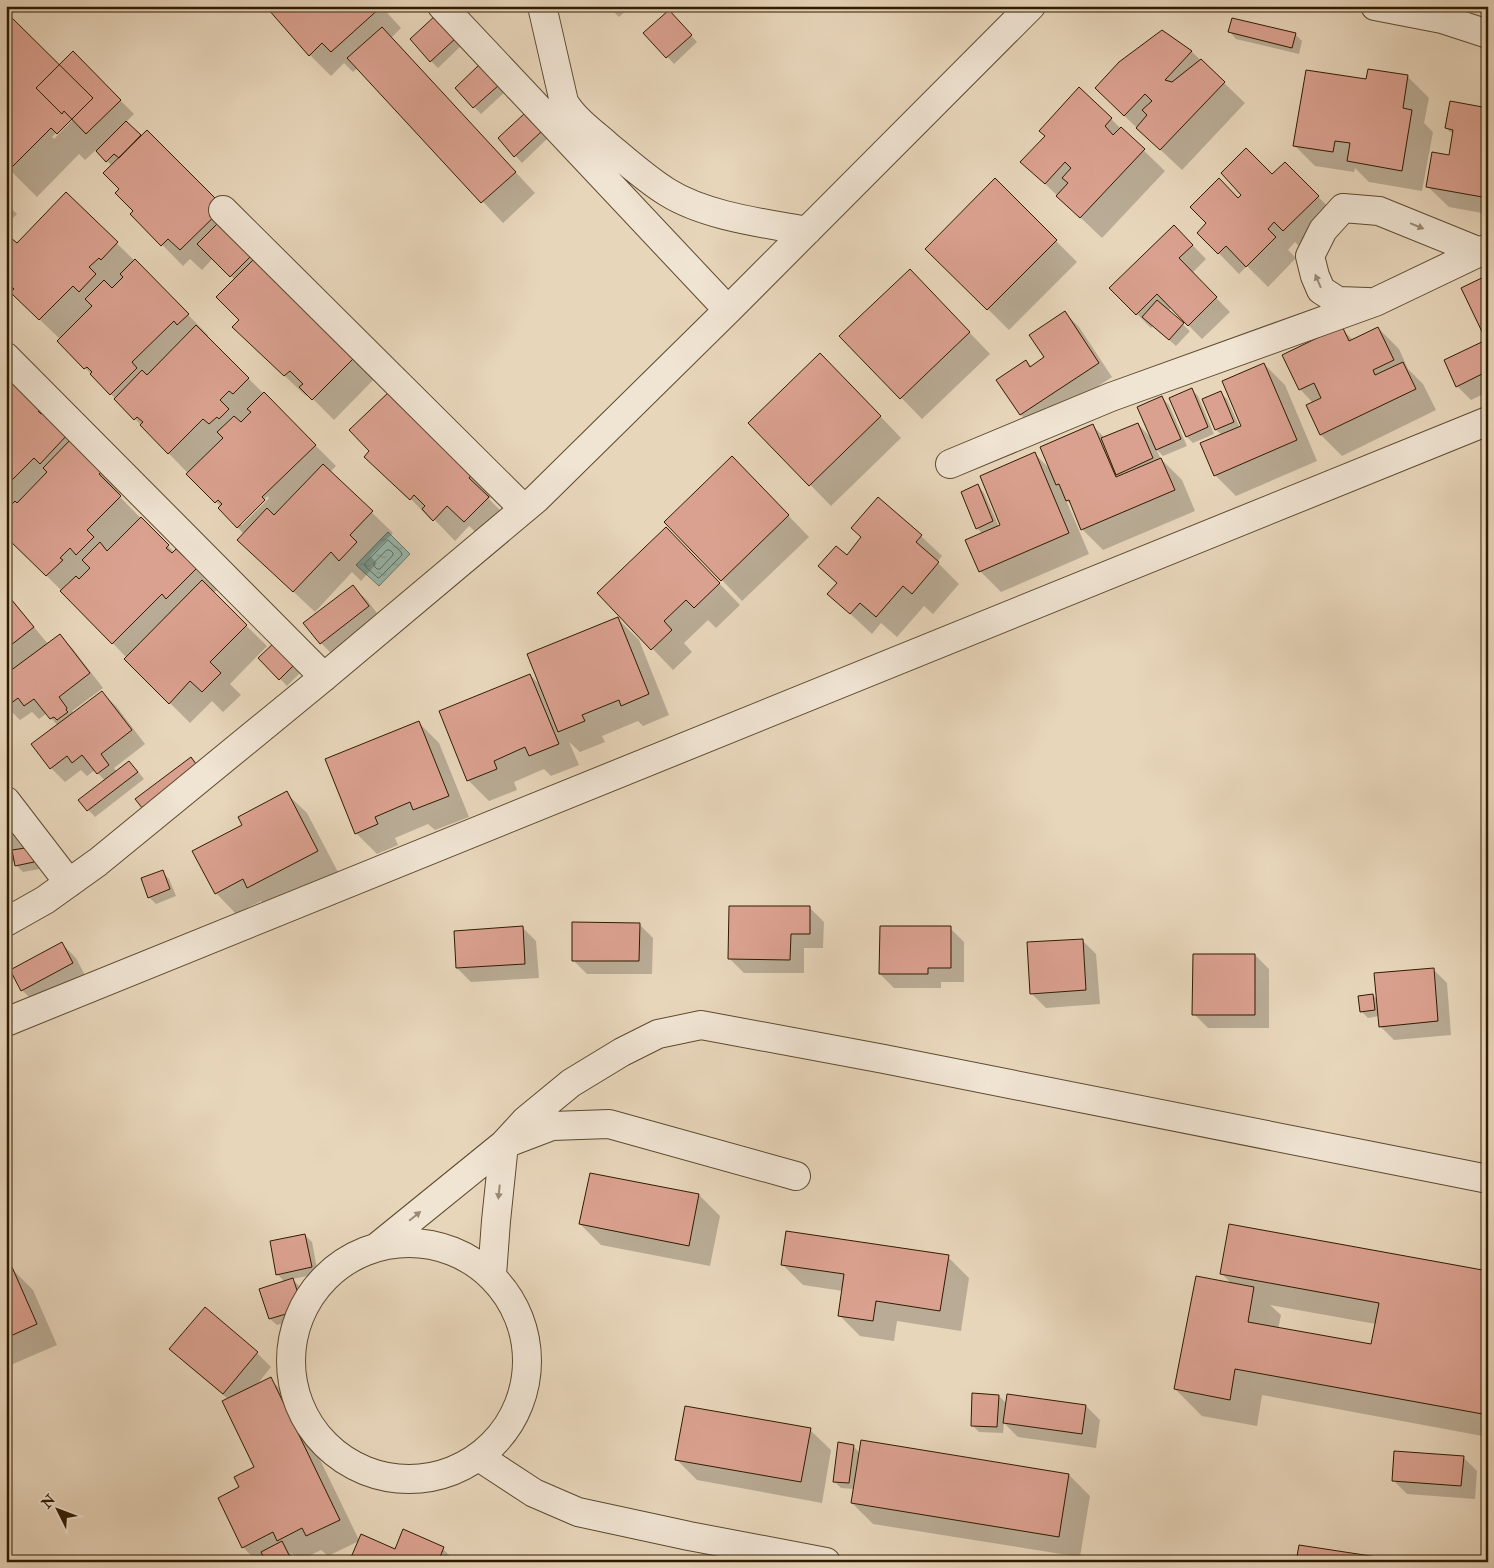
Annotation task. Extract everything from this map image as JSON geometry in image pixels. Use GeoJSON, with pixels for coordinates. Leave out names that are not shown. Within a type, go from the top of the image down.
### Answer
{"type":"FeatureCollection","features":[{"type":"Feature","properties":{"kind":"street"},"geometry":{"type":"LineString","coordinates":[[442,6],[728,310]]}},
{"type":"Feature","properties":{"kind":"street"},"geometry":{"type":"LineString","coordinates":[[542,6],[564,102],[587,127],[668,193],[697,207],[745,220],[807,231]]}},
{"type":"Feature","properties":{"kind":"street"},"geometry":{"type":"LineString","coordinates":[[6,922],[45,900],[98,862],[324,677],[536,499],[728,310],[1031,6]]}},
{"type":"Feature","properties":{"kind":"street"},"geometry":{"type":"LineString","coordinates":[[1375,6],[1442,19],[1488,34]]}},
{"type":"Feature","properties":{"kind":"street"},"geometry":{"type":"LineString","coordinates":[[1375,302],[1338,301],[1321,290],[1315,276],[1310,256],[1323,230],[1343,208],[1379,211],[1484,250]]}},
{"type":"Feature","properties":{"kind":"street"},"geometry":{"type":"LineString","coordinates":[[223,210],[524,509]]}},
{"type":"Feature","properties":{"kind":"street"},"geometry":{"type":"LineString","coordinates":[[950,464],[1112,397],[1375,302],[1484,250]]}},
{"type":"Feature","properties":{"kind":"street"},"geometry":{"type":"LineString","coordinates":[[6,357],[324,677]]}},
{"type":"Feature","properties":{"kind":"street"},"geometry":{"type":"LineString","coordinates":[[6,1022],[1488,421]]}},
{"type":"Feature","properties":{"kind":"street"},"geometry":{"type":"LineString","coordinates":[[6,801],[69,883]]}},
{"type":"Feature","properties":{"kind":"street"},"geometry":{"type":"LineString","coordinates":[[378,1247],[418,1242],[458,1252],[492,1275],[516,1308],[527,1348],[524,1389],[508,1427],[479,1457],[445,1474],[408,1479],[371,1474],[338,1456],[312,1429],[296,1395],[290,1358],[298,1321],[316,1288],[344,1262],[378,1247],[504,1144],[526,1120],[571,1083],[615,1056],[658,1034],[701,1025],[893,1061],[1488,1179]]}},
{"type":"Feature","properties":{"kind":"street"},"geometry":{"type":"LineString","coordinates":[[504,1144],[552,1126],[608,1124],[796,1176]]}},
{"type":"Feature","properties":{"kind":"street"},"geometry":{"type":"LineString","coordinates":[[492,1275],[504,1144]]}},
{"type":"Feature","properties":{"kind":"street"},"geometry":{"type":"LineString","coordinates":[[479,1457],[534,1493],[578,1512],[689,1536],[826,1562]]}},
{"type":"Feature","properties":{"kind":"water"},"geometry":{"type":"Polygon","coordinates":[[[388,532],[410,554],[379,586],[356,565],[388,532]]]}},
{"type":"Feature","properties":{"kind":"building"},"geometry":{"type":"Polygon","coordinates":[[[271,6],[381,7],[331,52],[322,43],[309,56],[268,9],[271,6]]]}},
{"type":"Feature","properties":{"kind":"building"},"geometry":{"type":"Polygon","coordinates":[[[606,6],[617,6],[611,12],[606,6]]]}},
{"type":"Feature","properties":{"kind":"building"},"geometry":{"type":"Polygon","coordinates":[[[669,10],[692,35],[666,58],[643,33],[669,10]]]}},
{"type":"Feature","properties":{"kind":"building"},"geometry":{"type":"Polygon","coordinates":[[[6,12],[93,98],[57,134],[51,128],[9,170],[6,167],[6,12]]]}},
{"type":"Feature","properties":{"kind":"building"},"geometry":{"type":"Polygon","coordinates":[[[436,15],[457,37],[430,62],[410,39],[436,15]]]}},
{"type":"Feature","properties":{"kind":"building"},"geometry":{"type":"Polygon","coordinates":[[[1232,18],[1296,33],[1292,48],[1228,32],[1232,18]]]}},
{"type":"Feature","properties":{"kind":"building"},"geometry":{"type":"Polygon","coordinates":[[[382,27],[516,172],[481,203],[347,58],[382,27]]]}},
{"type":"Feature","properties":{"kind":"building"},"geometry":{"type":"Polygon","coordinates":[[[1162,30],[1192,51],[1165,80],[1172,82],[1201,59],[1225,82],[1160,150],[1136,128],[1147,115],[1142,110],[1152,101],[1145,94],[1124,116],[1095,88],[1119,62],[1162,30]]]}},
{"type":"Feature","properties":{"kind":"building"},"geometry":{"type":"Polygon","coordinates":[[[73,51],[121,100],[86,134],[64,111],[62,114],[36,88],[73,51]]]}},
{"type":"Feature","properties":{"kind":"building"},"geometry":{"type":"Polygon","coordinates":[[[480,64],[499,85],[473,108],[455,88],[480,64]]]}},
{"type":"Feature","properties":{"kind":"building"},"geometry":{"type":"Polygon","coordinates":[[[1368,69],[1408,75],[1403,108],[1412,110],[1402,171],[1347,161],[1350,143],[1335,141],[1333,152],[1293,146],[1306,70],[1366,79],[1368,69]]]}},
{"type":"Feature","properties":{"kind":"building"},"geometry":{"type":"Polygon","coordinates":[[[1079,87],[1112,118],[1105,126],[1113,135],[1121,127],[1145,149],[1080,218],[1056,196],[1068,183],[1062,178],[1071,168],[1065,162],[1045,184],[1020,162],[1045,136],[1039,131],[1079,87]]]}},
{"type":"Feature","properties":{"kind":"building"},"geometry":{"type":"Polygon","coordinates":[[[1450,101],[1488,108],[1488,198],[1426,187],[1432,152],[1449,155],[1453,130],[1445,128],[1450,101]]]}},
{"type":"Feature","properties":{"kind":"building"},"geometry":{"type":"Polygon","coordinates":[[[524,114],[541,132],[514,157],[498,138],[524,114]]]}},
{"type":"Feature","properties":{"kind":"building"},"geometry":{"type":"Polygon","coordinates":[[[126,121],[141,135],[119,158],[114,154],[106,162],[96,151],[126,121]]]}},
{"type":"Feature","properties":{"kind":"building"},"geometry":{"type":"Polygon","coordinates":[[[147,130],[224,207],[180,250],[168,239],[161,246],[130,214],[133,211],[115,193],[119,189],[103,173],[147,130]]]}},
{"type":"Feature","properties":{"kind":"building"},"geometry":{"type":"Polygon","coordinates":[[[1246,148],[1272,174],[1285,162],[1319,196],[1283,231],[1274,222],[1268,229],[1276,237],[1246,267],[1226,246],[1218,254],[1197,233],[1206,223],[1190,207],[1219,178],[1238,198],[1241,195],[1221,173],[1246,148]]]}},
{"type":"Feature","properties":{"kind":"building"},"geometry":{"type":"Polygon","coordinates":[[[995,178],[1057,240],[987,310],[925,249],[995,178]]]}},
{"type":"Feature","properties":{"kind":"building"},"geometry":{"type":"Polygon","coordinates":[[[66,192],[118,242],[101,260],[99,258],[89,267],[96,274],[79,292],[73,286],[39,320],[10,292],[14,289],[7,282],[6,284],[6,242],[11,238],[17,243],[66,192]]]}},
{"type":"Feature","properties":{"kind":"building"},"geometry":{"type":"Polygon","coordinates":[[[221,220],[254,253],[230,277],[197,244],[221,220]]]}},
{"type":"Feature","properties":{"kind":"building"},"geometry":{"type":"Polygon","coordinates":[[[1174,225],[1193,245],[1179,258],[1217,297],[1188,326],[1157,294],[1136,315],[1109,288],[1174,225]]]}},
{"type":"Feature","properties":{"kind":"building"},"geometry":{"type":"Polygon","coordinates":[[[262,251],[362,350],[312,400],[299,387],[303,384],[290,371],[284,376],[232,327],[239,320],[216,297],[262,251]]]}},
{"type":"Feature","properties":{"kind":"building"},"geometry":{"type":"Polygon","coordinates":[[[135,259],[189,314],[177,325],[174,321],[132,362],[137,368],[110,395],[90,374],[92,372],[87,367],[84,369],[57,341],[92,306],[85,299],[104,280],[112,288],[123,277],[120,274],[135,259]]]}},
{"type":"Feature","properties":{"kind":"building"},"geometry":{"type":"Polygon","coordinates":[[[910,269],[970,332],[900,399],[839,336],[910,269]]]}},
{"type":"Feature","properties":{"kind":"building"},"geometry":{"type":"Polygon","coordinates":[[[1488,275],[1488,371],[1456,387],[1444,360],[1486,340],[1461,288],[1488,275]]]}},
{"type":"Feature","properties":{"kind":"building"},"geometry":{"type":"Polygon","coordinates":[[[1157,300],[1184,323],[1169,340],[1142,317],[1157,300]]]}},
{"type":"Feature","properties":{"kind":"building"},"geometry":{"type":"Polygon","coordinates":[[[1065,311],[1099,363],[1020,415],[996,380],[1026,360],[1030,367],[1044,357],[1029,335],[1065,311]]]}},
{"type":"Feature","properties":{"kind":"building"},"geometry":{"type":"Polygon","coordinates":[[[196,325],[249,378],[233,394],[229,391],[220,400],[229,409],[219,419],[217,417],[209,424],[203,419],[168,454],[140,425],[143,422],[137,417],[134,420],[114,399],[142,370],[147,375],[196,325]]]}},
{"type":"Feature","properties":{"kind":"building"},"geometry":{"type":"Polygon","coordinates":[[[1342,326],[1349,341],[1378,327],[1394,360],[1373,370],[1375,375],[1403,362],[1416,389],[1320,435],[1306,405],[1321,398],[1314,383],[1299,390],[1282,355],[1342,326]]]}},
{"type":"Feature","properties":{"kind":"building"},"geometry":{"type":"Polygon","coordinates":[[[820,353],[881,416],[809,486],[748,423],[820,353]]]}},
{"type":"Feature","properties":{"kind":"building"},"geometry":{"type":"Polygon","coordinates":[[[1264,363],[1297,440],[1214,476],[1200,443],[1241,426],[1222,381],[1264,363]]]}},
{"type":"Feature","properties":{"kind":"building"},"geometry":{"type":"Polygon","coordinates":[[[11,381],[40,409],[38,411],[41,414],[44,412],[68,434],[40,464],[34,458],[6,486],[6,386],[11,381]]]}},
{"type":"Feature","properties":{"kind":"building"},"geometry":{"type":"Polygon","coordinates":[[[1192,388],[1208,427],[1186,437],[1169,398],[1192,388]]]}},
{"type":"Feature","properties":{"kind":"building"},"geometry":{"type":"Polygon","coordinates":[[[390,391],[473,473],[469,478],[489,497],[464,522],[447,506],[433,521],[422,509],[425,506],[414,495],[410,500],[364,457],[369,451],[349,430],[390,391]]]}},
{"type":"Feature","properties":{"kind":"building"},"geometry":{"type":"Polygon","coordinates":[[[1221,391],[1234,422],[1215,430],[1202,399],[1221,391]]]}},
{"type":"Feature","properties":{"kind":"building"},"geometry":{"type":"Polygon","coordinates":[[[264,392],[316,445],[262,497],[265,500],[237,528],[218,508],[222,504],[218,500],[215,503],[186,474],[223,438],[217,432],[234,416],[241,422],[251,412],[247,409],[264,392]]]}},
{"type":"Feature","properties":{"kind":"building"},"geometry":{"type":"Polygon","coordinates":[[[1162,396],[1181,439],[1156,450],[1137,407],[1162,396]]]}},
{"type":"Feature","properties":{"kind":"building"},"geometry":{"type":"Polygon","coordinates":[[[1138,423],[1153,458],[1116,475],[1101,438],[1138,423]]]}},
{"type":"Feature","properties":{"kind":"building"},"geometry":{"type":"Polygon","coordinates":[[[1093,424],[1116,477],[1161,458],[1175,490],[1081,530],[1069,500],[1066,501],[1059,484],[1056,485],[1040,447],[1093,424]]]}},
{"type":"Feature","properties":{"kind":"building"},"geometry":{"type":"Polygon","coordinates":[[[72,438],[102,471],[99,474],[121,496],[87,530],[94,537],[76,555],[70,548],[60,558],[63,560],[46,576],[6,537],[6,510],[15,501],[17,503],[47,472],[43,468],[72,438]]]}},
{"type":"Feature","properties":{"kind":"building"},"geometry":{"type":"Polygon","coordinates":[[[1035,452],[1069,533],[979,572],[965,540],[1000,525],[980,476],[1035,452]]]}},
{"type":"Feature","properties":{"kind":"building"},"geometry":{"type":"Polygon","coordinates":[[[732,456],[789,515],[721,581],[664,522],[732,456]]]}},
{"type":"Feature","properties":{"kind":"building"},"geometry":{"type":"Polygon","coordinates":[[[323,464],[373,511],[350,535],[357,542],[339,561],[331,552],[293,592],[237,540],[267,508],[274,515],[323,464]]]}},
{"type":"Feature","properties":{"kind":"building"},"geometry":{"type":"Polygon","coordinates":[[[978,484],[993,521],[976,529],[961,492],[978,484]]]}},
{"type":"Feature","properties":{"kind":"building"},"geometry":{"type":"Polygon","coordinates":[[[878,497],[922,535],[916,542],[939,562],[912,594],[903,586],[876,617],[860,603],[850,614],[827,594],[837,583],[818,566],[836,546],[847,555],[861,537],[851,528],[878,497]]]}},
{"type":"Feature","properties":{"kind":"building"},"geometry":{"type":"Polygon","coordinates":[[[141,517],[169,545],[166,548],[172,553],[176,549],[197,568],[166,599],[162,594],[112,644],[60,591],[76,576],[79,579],[90,568],[82,560],[100,542],[107,551],[141,517]]]}},
{"type":"Feature","properties":{"kind":"building"},"geometry":{"type":"Polygon","coordinates":[[[666,527],[720,583],[694,608],[686,600],[664,621],[672,630],[651,650],[597,593],[666,527]]]}},
{"type":"Feature","properties":{"kind":"building"},"geometry":{"type":"Polygon","coordinates":[[[202,580],[247,625],[210,662],[221,673],[202,692],[190,681],[169,704],[124,659],[202,580]]]}},
{"type":"Feature","properties":{"kind":"building"},"geometry":{"type":"Polygon","coordinates":[[[353,585],[369,606],[320,644],[303,623],[353,585]]]}},
{"type":"Feature","properties":{"kind":"building"},"geometry":{"type":"Polygon","coordinates":[[[6,593],[34,627],[6,649],[6,593]]]}},
{"type":"Feature","properties":{"kind":"building"},"geometry":{"type":"Polygon","coordinates":[[[618,617],[649,694],[621,706],[619,700],[582,715],[585,721],[558,732],[527,654],[618,617]]]}},
{"type":"Feature","properties":{"kind":"building"},"geometry":{"type":"Polygon","coordinates":[[[60,634],[90,673],[59,697],[68,712],[57,720],[54,717],[50,719],[34,699],[24,706],[18,698],[6,707],[6,674],[60,634]]]}},
{"type":"Feature","properties":{"kind":"building"},"geometry":{"type":"Polygon","coordinates":[[[276,641],[297,662],[279,680],[258,658],[276,641]]]}},
{"type":"Feature","properties":{"kind":"building"},"geometry":{"type":"Polygon","coordinates":[[[530,674],[559,744],[529,756],[525,747],[494,761],[497,769],[467,781],[439,711],[530,674]]]}},
{"type":"Feature","properties":{"kind":"building"},"geometry":{"type":"Polygon","coordinates":[[[102,691],[132,730],[101,754],[109,765],[97,774],[82,755],[72,763],[67,756],[50,769],[31,744],[102,691]]]}},
{"type":"Feature","properties":{"kind":"building"},"geometry":{"type":"Polygon","coordinates":[[[419,721],[449,796],[413,810],[410,802],[375,817],[378,824],[355,834],[325,759],[419,721]]]}},
{"type":"Feature","properties":{"kind":"building"},"geometry":{"type":"Polygon","coordinates":[[[191,757],[199,768],[143,809],[135,799],[191,757]]]}},
{"type":"Feature","properties":{"kind":"building"},"geometry":{"type":"Polygon","coordinates":[[[129,761],[138,772],[87,811],[78,800],[129,761]]]}},
{"type":"Feature","properties":{"kind":"building"},"geometry":{"type":"Polygon","coordinates":[[[287,791],[318,851],[247,888],[243,879],[215,894],[192,851],[242,825],[238,817],[287,791]]]}},
{"type":"Feature","properties":{"kind":"building"},"geometry":{"type":"Polygon","coordinates":[[[32,847],[34,862],[15,866],[12,850],[32,847]]]}},
{"type":"Feature","properties":{"kind":"building"},"geometry":{"type":"Polygon","coordinates":[[[163,870],[170,889],[148,898],[141,878],[163,870]]]}},
{"type":"Feature","properties":{"kind":"building"},"geometry":{"type":"Polygon","coordinates":[[[729,906],[810,906],[810,934],[791,934],[790,960],[728,959],[729,906]]]}},
{"type":"Feature","properties":{"kind":"building"},"geometry":{"type":"Polygon","coordinates":[[[572,922],[640,923],[639,961],[572,961],[572,922]]]}},
{"type":"Feature","properties":{"kind":"building"},"geometry":{"type":"Polygon","coordinates":[[[523,926],[525,964],[456,968],[454,931],[523,926]]]}},
{"type":"Feature","properties":{"kind":"building"},"geometry":{"type":"Polygon","coordinates":[[[880,926],[951,926],[951,968],[928,968],[928,974],[879,974],[880,926]]]}},
{"type":"Feature","properties":{"kind":"building"},"geometry":{"type":"Polygon","coordinates":[[[1083,939],[1086,990],[1030,994],[1027,942],[1083,939]]]}},
{"type":"Feature","properties":{"kind":"building"},"geometry":{"type":"Polygon","coordinates":[[[62,942],[73,963],[21,991],[10,970],[62,942]]]}},
{"type":"Feature","properties":{"kind":"building"},"geometry":{"type":"Polygon","coordinates":[[[1193,954],[1255,954],[1255,1015],[1192,1015],[1193,954]]]}},
{"type":"Feature","properties":{"kind":"building"},"geometry":{"type":"Polygon","coordinates":[[[1434,968],[1438,1021],[1379,1027],[1374,973],[1434,968]]]}},
{"type":"Feature","properties":{"kind":"building"},"geometry":{"type":"Polygon","coordinates":[[[1373,994],[1375,1010],[1360,1012],[1358,996],[1373,994]]]}},
{"type":"Feature","properties":{"kind":"building"},"geometry":{"type":"Polygon","coordinates":[[[590,1173],[699,1194],[689,1246],[579,1224],[590,1173]]]}},
{"type":"Feature","properties":{"kind":"building"},"geometry":{"type":"Polygon","coordinates":[[[1229,1224],[1488,1271],[1488,1415],[1235,1369],[1230,1400],[1174,1389],[1196,1276],[1254,1287],[1248,1322],[1371,1344],[1379,1303],[1220,1274],[1229,1224]]]}},
{"type":"Feature","properties":{"kind":"building"},"geometry":{"type":"Polygon","coordinates":[[[786,1231],[949,1255],[940,1311],[876,1301],[873,1321],[838,1316],[844,1274],[781,1265],[786,1231]]]}},
{"type":"Feature","properties":{"kind":"building"},"geometry":{"type":"Polygon","coordinates":[[[305,1234],[312,1267],[276,1275],[270,1241],[305,1234]]]}},
{"type":"Feature","properties":{"kind":"building"},"geometry":{"type":"Polygon","coordinates":[[[12,1267],[37,1324],[6,1338],[6,1270],[12,1267]]]}},
{"type":"Feature","properties":{"kind":"building"},"geometry":{"type":"Polygon","coordinates":[[[293,1278],[303,1309],[269,1319],[259,1289],[293,1278]]]}},
{"type":"Feature","properties":{"kind":"building"},"geometry":{"type":"Polygon","coordinates":[[[205,1307],[258,1352],[223,1394],[169,1349],[205,1307]]]}},
{"type":"Feature","properties":{"kind":"building"},"geometry":{"type":"Polygon","coordinates":[[[271,1377],[340,1520],[306,1536],[302,1528],[277,1541],[273,1532],[242,1548],[218,1498],[239,1487],[234,1477],[254,1467],[222,1401],[271,1377]]]}},
{"type":"Feature","properties":{"kind":"building"},"geometry":{"type":"Polygon","coordinates":[[[972,1393],[999,1395],[997,1427],[971,1426],[972,1393]]]}},
{"type":"Feature","properties":{"kind":"building"},"geometry":{"type":"Polygon","coordinates":[[[1007,1394],[1086,1405],[1082,1434],[1003,1423],[1007,1394]]]}},
{"type":"Feature","properties":{"kind":"building"},"geometry":{"type":"Polygon","coordinates":[[[685,1406],[811,1428],[801,1482],[675,1460],[685,1406]]]}},
{"type":"Feature","properties":{"kind":"building"},"geometry":{"type":"Polygon","coordinates":[[[861,1440],[1069,1474],[1059,1537],[851,1503],[861,1440]]]}},
{"type":"Feature","properties":{"kind":"building"},"geometry":{"type":"Polygon","coordinates":[[[838,1442],[854,1445],[849,1483],[833,1482],[838,1442]]]}},
{"type":"Feature","properties":{"kind":"building"},"geometry":{"type":"Polygon","coordinates":[[[1394,1451],[1464,1456],[1461,1486],[1392,1481],[1394,1451]]]}},
{"type":"Feature","properties":{"kind":"building"},"geometry":{"type":"Polygon","coordinates":[[[403,1529],[444,1547],[438,1562],[349,1562],[361,1534],[395,1549],[403,1529]]]}},
{"type":"Feature","properties":{"kind":"building"},"geometry":{"type":"Polygon","coordinates":[[[282,1541],[292,1561],[266,1562],[261,1552],[282,1541]]]}},
{"type":"Feature","properties":{"kind":"building"},"geometry":{"type":"Polygon","coordinates":[[[1299,1545],[1410,1562],[1296,1562],[1299,1545]]]}}]}
